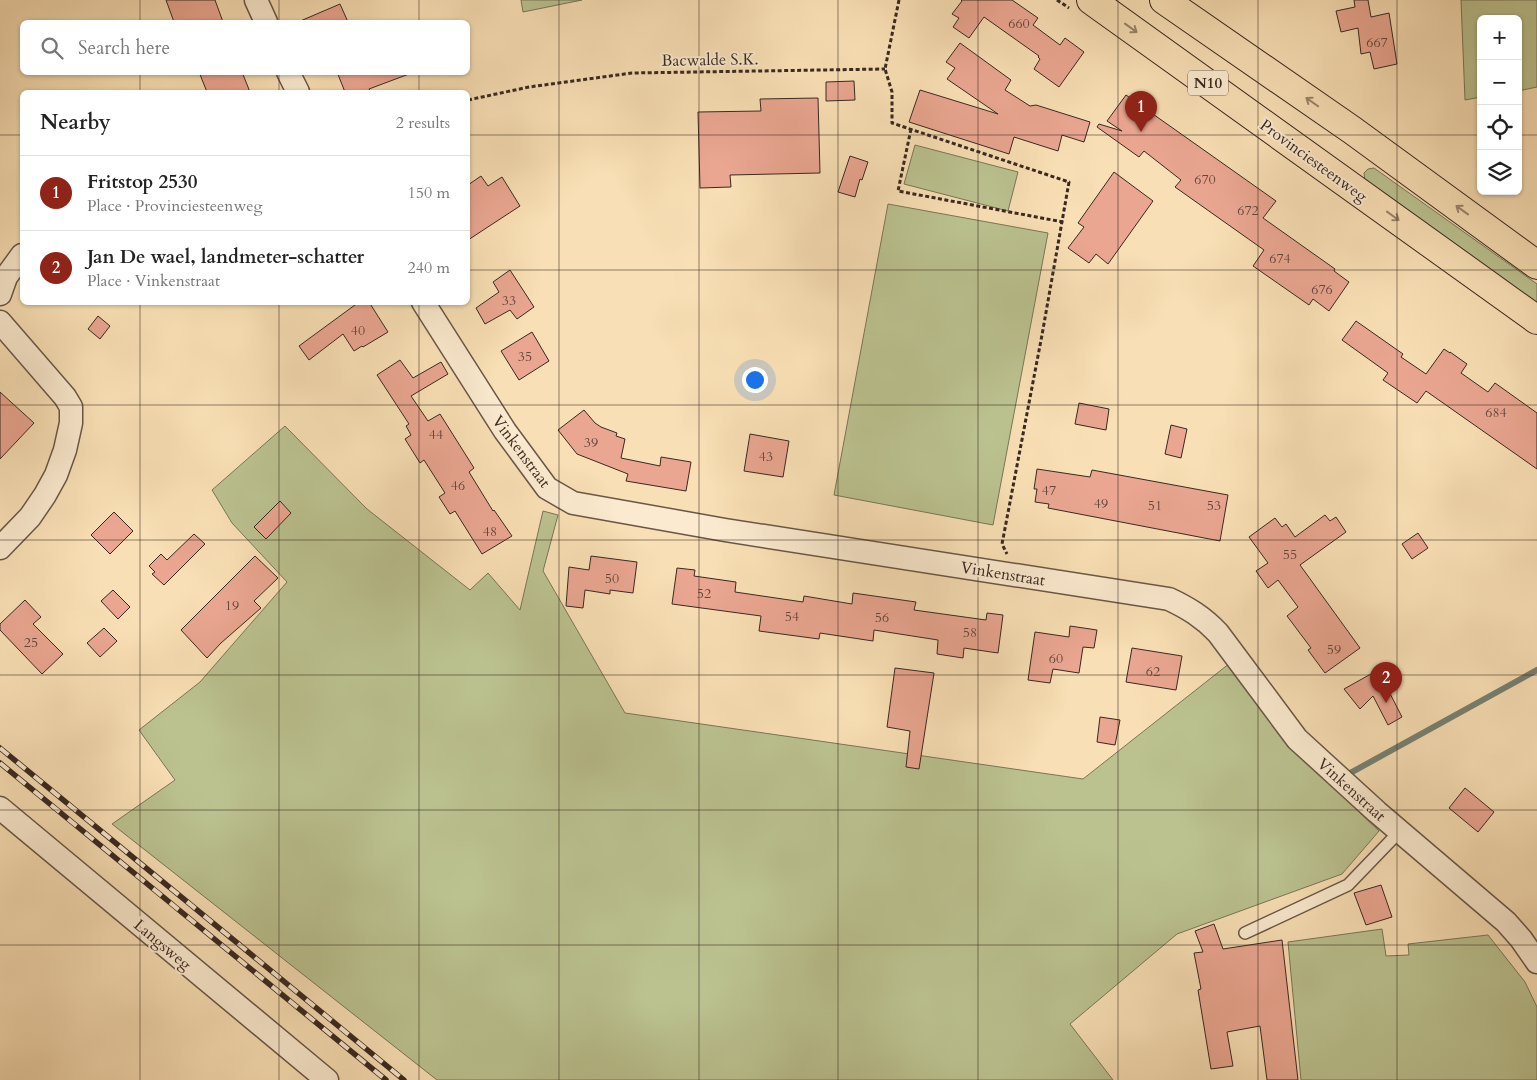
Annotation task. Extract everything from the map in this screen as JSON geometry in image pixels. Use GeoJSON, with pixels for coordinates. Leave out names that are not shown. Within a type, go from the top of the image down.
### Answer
{"type":"FeatureCollection","features":[{"type":"Feature","properties":{"kind":"main road","name":"Provinciesteenweg"},"geometry":{"type":"LineString","coordinates":[[1092,0],[1537,320]]}},
{"type":"Feature","properties":{"kind":"main road","name":"N10"},"geometry":{"type":"LineString","coordinates":[[1164,0],[1352,130],[1537,265]]}},
{"type":"Feature","properties":{"kind":"street"},"geometry":{"type":"LineString","coordinates":[[256,0],[265,20]]}},
{"type":"Feature","properties":{"kind":"street"},"geometry":{"type":"LineString","coordinates":[[290,75],[297,90]]}},
{"type":"Feature","properties":{"kind":"street"},"geometry":{"type":"LineString","coordinates":[[0,294],[6,277],[20,258]]}},
{"type":"Feature","properties":{"kind":"street","name":"Vinkenstraat"},"geometry":{"type":"LineString","coordinates":[[424,305],[505,431],[547,488],[573,503],[725,530],[1169,599],[1190,609],[1206,620],[1218,633],[1297,739],[1506,922],[1537,962]]}},
{"type":"Feature","properties":{"kind":"street"},"geometry":{"type":"LineString","coordinates":[[0,322],[65,397],[71,407],[71,423],[65,450],[56,474],[30,517],[0,548]]}},
{"type":"Feature","properties":{"kind":"street","name":"Langsweg"},"geometry":{"type":"LineString","coordinates":[[0,808],[327,1080]]}},
{"type":"Feature","properties":{"kind":"lane"},"geometry":{"type":"LineString","coordinates":[[1245,933],[1348,885],[1400,831]]}},
{"type":"Feature","properties":{"kind":"path"},"geometry":{"type":"LineString","coordinates":[[899,0],[885,68],[892,92],[892,123],[1069,182],[1002,544]]}},
{"type":"Feature","properties":{"kind":"path","name":"Bacwalde S.K."},"geometry":{"type":"LineString","coordinates":[[470,100],[529,88],[632,73],[885,68]]}},
{"type":"Feature","properties":{"kind":"path"},"geometry":{"type":"LineString","coordinates":[[910,129],[898,191],[1062,222]]}},
{"type":"Feature","properties":{"kind":"green space"},"geometry":{"type":"Polygon","coordinates":[[[521,0],[582,0],[523,12],[521,0]]]}},
{"type":"Feature","properties":{"kind":"green space"},"geometry":{"type":"Polygon","coordinates":[[[1461,0],[1537,0],[1537,87],[1522,90],[1522,15],[1477,15],[1477,98],[1465,100],[1461,0]]]}},
{"type":"Feature","properties":{"kind":"green space"},"geometry":{"type":"Polygon","coordinates":[[[915,145],[1018,172],[1008,211],[904,184],[915,145]]]}},
{"type":"Feature","properties":{"kind":"green space"},"geometry":{"type":"Polygon","coordinates":[[[1374,168],[1537,284],[1537,305],[1365,181],[1364,173],[1368,169],[1374,168]]]}},
{"type":"Feature","properties":{"kind":"green space"},"geometry":{"type":"Polygon","coordinates":[[[888,204],[1048,233],[993,525],[834,495],[888,204]]]}},
{"type":"Feature","properties":{"kind":"green space"},"geometry":{"type":"Polygon","coordinates":[[[285,426],[367,509],[470,590],[488,573],[520,610],[543,511],[558,515],[543,571],[625,713],[1083,779],[1230,663],[1290,746],[1379,831],[1342,874],[1177,934],[1070,1024],[1113,1080],[437,1080],[112,824],[175,780],[139,730],[200,682],[287,582],[232,523],[212,490],[285,426]]]}},
{"type":"Feature","properties":{"kind":"green space"},"geometry":{"type":"Polygon","coordinates":[[[1382,929],[1386,956],[1409,955],[1408,944],[1488,935],[1525,982],[1537,1007],[1537,1080],[1301,1080],[1288,942],[1382,929]]]}},
{"type":"Feature","properties":{"kind":"building"},"geometry":{"type":"Polygon","coordinates":[[[166,0],[215,0],[222,20],[173,20],[166,0]]]}},
{"type":"Feature","properties":{"kind":"building"},"geometry":{"type":"Polygon","coordinates":[[[961,0],[1012,0],[1038,18],[1033,25],[1060,45],[1065,38],[1084,52],[1059,87],[1034,69],[1040,59],[1039,56],[984,17],[969,38],[953,27],[959,18],[952,14],[961,0]]]}},
{"type":"Feature","properties":{"kind":"building"},"geometry":{"type":"Polygon","coordinates":[[[1354,0],[1368,0],[1371,17],[1389,13],[1397,64],[1374,69],[1370,52],[1361,54],[1358,28],[1341,32],[1336,11],[1355,7],[1354,0]]]}},
{"type":"Feature","properties":{"kind":"building"},"geometry":{"type":"Polygon","coordinates":[[[340,4],[347,20],[303,20],[340,4]]]}},
{"type":"Feature","properties":{"kind":"building"},"geometry":{"type":"Polygon","coordinates":[[[960,43],[1011,80],[1005,90],[1030,106],[1036,105],[1090,122],[1084,142],[1062,135],[1058,151],[1014,137],[1009,154],[909,122],[920,90],[998,114],[947,79],[955,68],[946,62],[960,43]]]}},
{"type":"Feature","properties":{"kind":"building"},"geometry":{"type":"Polygon","coordinates":[[[200,75],[243,75],[249,90],[206,90],[200,75]]]}},
{"type":"Feature","properties":{"kind":"building"},"geometry":{"type":"Polygon","coordinates":[[[338,75],[406,75],[370,90],[344,90],[338,75]]]}},
{"type":"Feature","properties":{"kind":"building"},"geometry":{"type":"Polygon","coordinates":[[[854,81],[855,100],[826,101],[826,82],[854,81]]]}},
{"type":"Feature","properties":{"kind":"building"},"geometry":{"type":"Polygon","coordinates":[[[1126,95],[1276,201],[1263,218],[1335,269],[1334,271],[1349,282],[1329,311],[1313,299],[1309,305],[1253,266],[1264,250],[1175,187],[1181,180],[1144,151],[1139,157],[1097,127],[1099,124],[1122,131],[1107,121],[1126,95]]]}},
{"type":"Feature","properties":{"kind":"building"},"geometry":{"type":"Polygon","coordinates":[[[818,98],[820,173],[730,175],[731,187],[700,188],[698,112],[761,111],[760,99],[818,98]]]}},
{"type":"Feature","properties":{"kind":"building"},"geometry":{"type":"Polygon","coordinates":[[[850,156],[868,162],[862,180],[860,179],[855,197],[838,192],[850,156]]]}},
{"type":"Feature","properties":{"kind":"building"},"geometry":{"type":"Polygon","coordinates":[[[1114,172],[1153,201],[1108,264],[1096,254],[1089,263],[1068,248],[1084,227],[1078,223],[1114,172]]]}},
{"type":"Feature","properties":{"kind":"building"},"geometry":{"type":"Polygon","coordinates":[[[481,176],[488,186],[502,177],[520,206],[470,239],[470,184],[481,176]]]}},
{"type":"Feature","properties":{"kind":"building"},"geometry":{"type":"Polygon","coordinates":[[[510,270],[534,307],[517,319],[510,310],[485,324],[476,308],[499,292],[493,282],[510,270]]]}},
{"type":"Feature","properties":{"kind":"building"},"geometry":{"type":"Polygon","coordinates":[[[355,305],[371,305],[388,332],[354,351],[343,334],[309,360],[299,346],[355,305]]]}},
{"type":"Feature","properties":{"kind":"building"},"geometry":{"type":"Polygon","coordinates":[[[98,316],[110,326],[100,339],[88,329],[98,316]]]}},
{"type":"Feature","properties":{"kind":"building"},"geometry":{"type":"Polygon","coordinates":[[[1356,321],[1403,354],[1401,357],[1426,374],[1444,349],[1467,364],[1461,373],[1488,392],[1495,383],[1537,413],[1537,469],[1426,391],[1417,403],[1383,380],[1388,373],[1342,340],[1356,321]]]}},
{"type":"Feature","properties":{"kind":"building"},"geometry":{"type":"Polygon","coordinates":[[[532,332],[549,361],[519,380],[501,351],[532,332]]]}},
{"type":"Feature","properties":{"kind":"building"},"geometry":{"type":"Polygon","coordinates":[[[400,360],[413,378],[441,362],[448,374],[411,396],[428,421],[440,414],[474,468],[469,472],[493,511],[512,536],[482,554],[455,511],[450,514],[439,497],[445,493],[424,460],[420,463],[405,439],[411,435],[406,426],[409,424],[377,375],[400,360]]]}},
{"type":"Feature","properties":{"kind":"building"},"geometry":{"type":"Polygon","coordinates":[[[0,392],[34,423],[0,459],[0,392]]]}},
{"type":"Feature","properties":{"kind":"building"},"geometry":{"type":"Polygon","coordinates":[[[1079,403],[1109,409],[1106,430],[1075,424],[1079,403]]]}},
{"type":"Feature","properties":{"kind":"building"},"geometry":{"type":"Polygon","coordinates":[[[584,410],[595,423],[617,433],[616,436],[625,439],[621,458],[660,466],[661,457],[691,462],[686,491],[626,481],[628,474],[577,454],[558,430],[584,410]]]}},
{"type":"Feature","properties":{"kind":"building"},"geometry":{"type":"Polygon","coordinates":[[[1171,425],[1187,429],[1181,458],[1165,454],[1171,425]]]}},
{"type":"Feature","properties":{"kind":"building"},"geometry":{"type":"Polygon","coordinates":[[[750,434],[789,441],[783,477],[744,471],[750,434]]]}},
{"type":"Feature","properties":{"kind":"building"},"geometry":{"type":"Polygon","coordinates":[[[1037,469],[1090,477],[1092,470],[1228,495],[1220,541],[1048,508],[1049,504],[1035,502],[1037,489],[1034,489],[1037,469]]]}},
{"type":"Feature","properties":{"kind":"building"},"geometry":{"type":"Polygon","coordinates":[[[280,501],[291,513],[266,539],[254,527],[280,501]]]}},
{"type":"Feature","properties":{"kind":"building"},"geometry":{"type":"Polygon","coordinates":[[[114,512],[133,531],[110,554],[91,535],[114,512]]]}},
{"type":"Feature","properties":{"kind":"building"},"geometry":{"type":"Polygon","coordinates":[[[1325,515],[1330,521],[1336,517],[1346,532],[1300,565],[1360,648],[1325,673],[1308,650],[1311,648],[1287,616],[1298,607],[1278,580],[1268,588],[1256,571],[1268,563],[1249,537],[1275,518],[1282,527],[1286,524],[1295,537],[1325,515]]]}},
{"type":"Feature","properties":{"kind":"building"},"geometry":{"type":"Polygon","coordinates":[[[1418,533],[1428,548],[1412,559],[1402,544],[1418,533]]]}},
{"type":"Feature","properties":{"kind":"building"},"geometry":{"type":"Polygon","coordinates":[[[194,534],[205,544],[164,585],[152,574],[155,572],[149,566],[161,554],[167,560],[194,534]]]}},
{"type":"Feature","properties":{"kind":"building"},"geometry":{"type":"Polygon","coordinates":[[[255,556],[278,578],[254,601],[261,608],[207,658],[181,630],[255,556]]]}},
{"type":"Feature","properties":{"kind":"building"},"geometry":{"type":"Polygon","coordinates":[[[591,556],[637,562],[633,593],[610,590],[610,594],[585,590],[583,608],[566,606],[569,567],[589,570],[591,556]]]}},
{"type":"Feature","properties":{"kind":"building"},"geometry":{"type":"Polygon","coordinates":[[[677,568],[695,570],[694,576],[736,582],[735,592],[803,602],[804,596],[852,604],[853,593],[916,602],[914,610],[986,620],[987,613],[1003,615],[998,653],[964,648],[963,658],[937,654],[938,640],[874,630],[873,641],[820,633],[819,639],[759,631],[761,616],[672,604],[677,568]]]}},
{"type":"Feature","properties":{"kind":"building"},"geometry":{"type":"Polygon","coordinates":[[[113,590],[130,607],[118,619],[101,601],[113,590]]]}},
{"type":"Feature","properties":{"kind":"building"},"geometry":{"type":"Polygon","coordinates":[[[25,600],[41,617],[33,624],[63,654],[42,674],[0,630],[0,624],[25,600]]]}},
{"type":"Feature","properties":{"kind":"building"},"geometry":{"type":"Polygon","coordinates":[[[1070,626],[1097,630],[1094,648],[1083,647],[1079,673],[1053,669],[1050,683],[1028,680],[1035,632],[1069,637],[1070,626]]]}},
{"type":"Feature","properties":{"kind":"building"},"geometry":{"type":"Polygon","coordinates":[[[104,628],[117,641],[100,657],[87,643],[104,628]]]}},
{"type":"Feature","properties":{"kind":"building"},"geometry":{"type":"Polygon","coordinates":[[[1132,648],[1182,656],[1176,690],[1126,682],[1132,648]]]}},
{"type":"Feature","properties":{"kind":"building"},"geometry":{"type":"Polygon","coordinates":[[[895,668],[934,673],[919,769],[906,767],[910,731],[887,727],[895,668]]]}},
{"type":"Feature","properties":{"kind":"building"},"geometry":{"type":"Polygon","coordinates":[[[1378,670],[1402,717],[1388,725],[1373,696],[1360,709],[1344,689],[1378,670]]]}},
{"type":"Feature","properties":{"kind":"building"},"geometry":{"type":"Polygon","coordinates":[[[1100,717],[1120,720],[1115,745],[1097,742],[1100,717]]]}},
{"type":"Feature","properties":{"kind":"building"},"geometry":{"type":"Polygon","coordinates":[[[1465,788],[1494,812],[1478,832],[1449,808],[1465,788]]]}},
{"type":"Feature","properties":{"kind":"building"},"geometry":{"type":"Polygon","coordinates":[[[1381,885],[1392,917],[1366,925],[1354,893],[1381,885]]]}},
{"type":"Feature","properties":{"kind":"building"},"geometry":{"type":"Polygon","coordinates":[[[1214,924],[1223,949],[1282,940],[1298,1080],[1267,1080],[1260,1026],[1227,1032],[1233,1066],[1211,1069],[1198,990],[1201,989],[1194,953],[1203,952],[1195,931],[1214,924]]]}},
{"type":"Feature","properties":{"kind":"waterway"},"geometry":{"type":"LineString","coordinates":[[1343,777],[1537,670]]}},
{"type":"Feature","properties":{"kind":"railway"},"geometry":{"type":"LineString","coordinates":[[0,748],[404,1080]]}},
{"type":"Feature","properties":{"kind":"railway"},"geometry":{"type":"LineString","coordinates":[[0,763],[386,1080]]}},
{"type":"Feature","properties":{"kind":"place","name":"Fritstop 2530"},"geometry":{"type":"Point","coordinates":[1141,132]}},
{"type":"Feature","properties":{"kind":"place","name":"Jan De wael, landmeter-schatter"},"geometry":{"type":"Point","coordinates":[1386,703]}}]}
